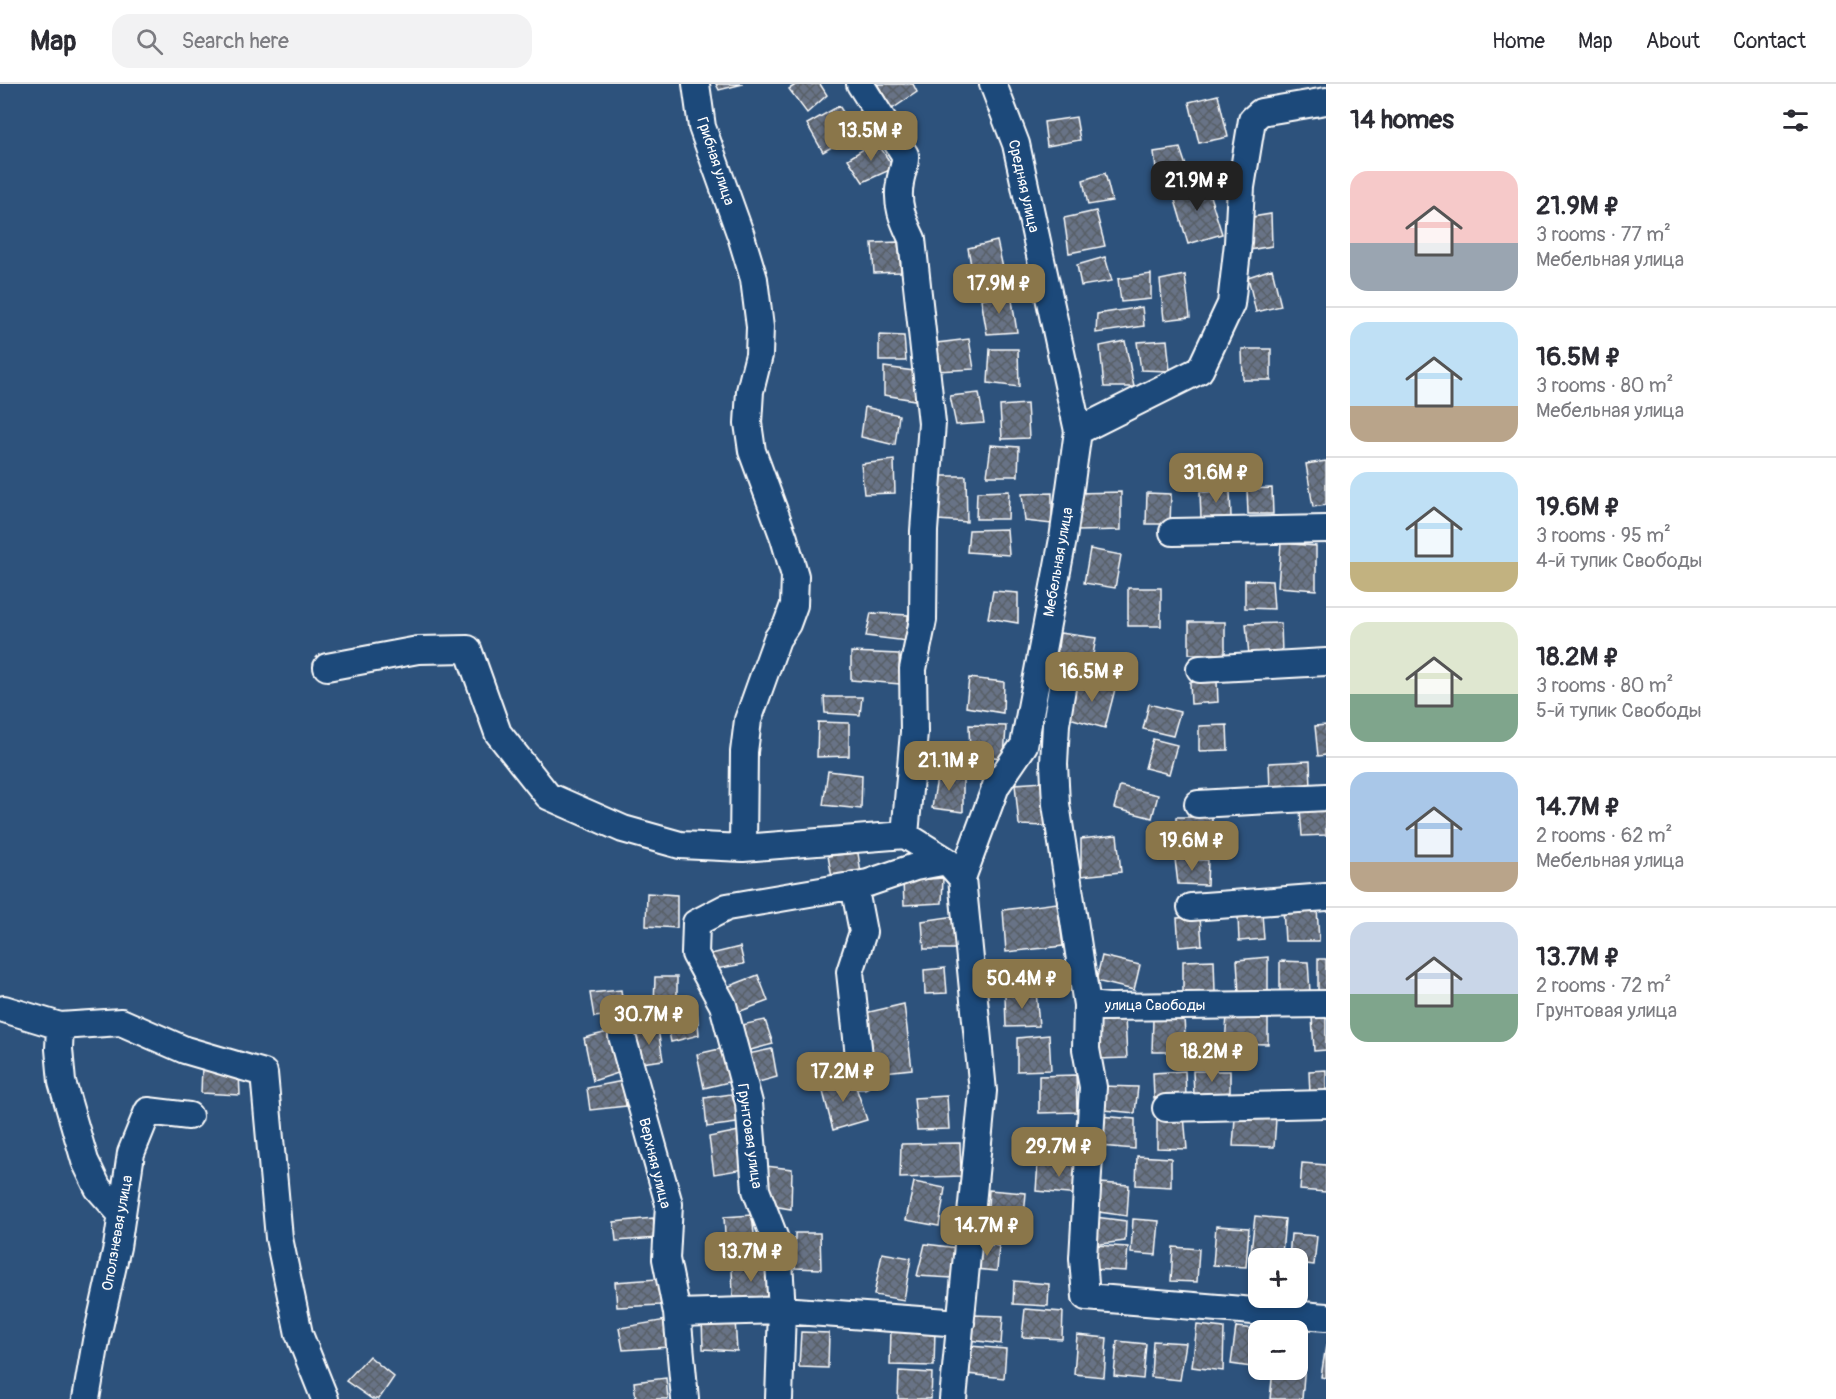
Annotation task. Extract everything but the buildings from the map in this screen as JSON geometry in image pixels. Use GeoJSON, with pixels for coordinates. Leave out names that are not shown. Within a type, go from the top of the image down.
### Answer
{"type":"FeatureCollection","features":[{"type":"Feature","properties":{"kind":"street","name":"Грибная улица"},"geometry":{"type":"LineString","coordinates":[[696,84],[702,127],[754,279],[760,327],[759,355],[750,391],[748,423],[752,451],[784,538],[795,576],[794,604],[787,624],[777,639],[748,720],[744,752],[743,848]]}},
{"type":"Feature","properties":{"kind":"street"},"geometry":{"type":"LineString","coordinates":[[860,84],[904,155],[905,165],[898,200],[912,239],[932,423],[924,531],[923,620],[913,669],[914,732],[905,835]]}},
{"type":"Feature","properties":{"kind":"street","name":"Средняя улица"},"geometry":{"type":"LineString","coordinates":[[993,84],[1016,144],[1078,431]]}},
{"type":"Feature","properties":{"kind":"street"},"geometry":{"type":"LineString","coordinates":[[1078,431],[1200,370],[1231,304],[1238,243],[1240,188],[1252,120],[1261,112],[1295,95],[1326,101]]}},
{"type":"Feature","properties":{"kind":"street","name":"Мебельная улица"},"geometry":{"type":"LineString","coordinates":[[953,1399],[983,1091],[954,870],[996,786],[1024,746],[1064,540],[1078,431]]}},
{"type":"Feature","properties":{"kind":"street"},"geometry":{"type":"LineString","coordinates":[[1173,532],[1326,530]]}},
{"type":"Feature","properties":{"kind":"street"},"geometry":{"type":"LineString","coordinates":[[327,668],[418,650],[468,649],[498,734],[548,796],[622,830],[680,845],[743,848],[905,835],[954,870]]}},
{"type":"Feature","properties":{"kind":"street"},"geometry":{"type":"LineString","coordinates":[[1200,669],[1326,662]]}},
{"type":"Feature","properties":{"kind":"street"},"geometry":{"type":"LineString","coordinates":[[1063,682],[1056,724],[1054,764],[1056,804],[1087,1005]]}},
{"type":"Feature","properties":{"kind":"street"},"geometry":{"type":"LineString","coordinates":[[1198,804],[1326,797]]}},
{"type":"Feature","properties":{"kind":"street","name":"Грунтовая улица"},"geometry":{"type":"LineString","coordinates":[[779,1399],[782,1310],[778,1247],[756,1190],[749,1103],[723,1005],[695,954],[696,923],[728,907],[868,883],[915,867],[954,870]]}},
{"type":"Feature","properties":{"kind":"street"},"geometry":{"type":"LineString","coordinates":[[854,885],[862,933],[850,972],[861,1075]]}},
{"type":"Feature","properties":{"kind":"street"},"geometry":{"type":"LineString","coordinates":[[1191,908],[1326,897]]}},
{"type":"Feature","properties":{"kind":"street","name":"улица Свободы"},"geometry":{"type":"LineString","coordinates":[[1326,1004],[1109,1007],[1087,1005],[1086,1049],[1093,1087],[1083,1258],[1086,1297],[1326,1317]]}},
{"type":"Feature","properties":{"kind":"street"},"geometry":{"type":"LineString","coordinates":[[4,1009],[60,1026],[121,1022],[185,1050],[264,1072],[279,1238],[299,1334],[326,1399]]}},
{"type":"Feature","properties":{"kind":"street"},"geometry":{"type":"LineString","coordinates":[[60,1026],[59,1049],[62,1082],[85,1161],[98,1188],[122,1215]]}},
{"type":"Feature","properties":{"kind":"street","name":"Верхняя улица"},"geometry":{"type":"LineString","coordinates":[[622,1036],[669,1204],[666,1259],[677,1312],[685,1399]]}},
{"type":"Feature","properties":{"kind":"street"},"geometry":{"type":"LineString","coordinates":[[1166,1108],[1326,1104]]}},
{"type":"Feature","properties":{"kind":"street","name":"Оползневая улица"},"geometry":{"type":"LineString","coordinates":[[86,1399],[117,1247],[130,1153],[148,1111],[189,1116]]}},
{"type":"Feature","properties":{"kind":"street"},"geometry":{"type":"LineString","coordinates":[[677,1312],[782,1310],[961,1323]]}}]}
